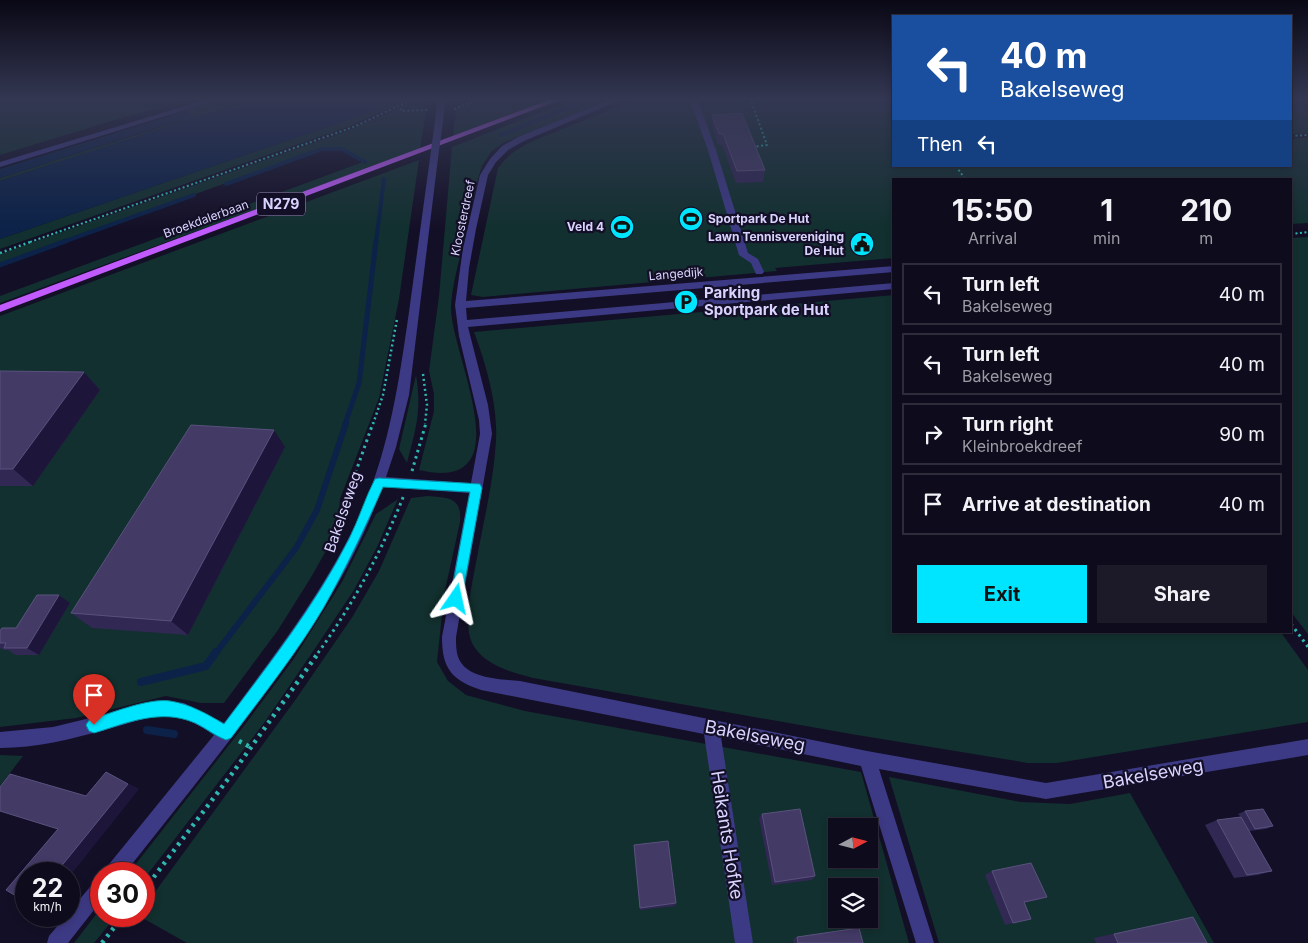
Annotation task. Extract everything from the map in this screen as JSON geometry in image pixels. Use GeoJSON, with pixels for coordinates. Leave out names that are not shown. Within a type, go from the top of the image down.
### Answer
{"type":"FeatureCollection","features":[{"type":"Feature","properties":{"kind":"main road","name":"Broekdalerbaan"},"geometry":{"type":"LineString","coordinates":[[0,309],[444,142]]}},
{"type":"Feature","properties":{"kind":"street"},"geometry":{"type":"LineString","coordinates":[[0,165],[76,142]]}},
{"type":"Feature","properties":{"kind":"street","name":"Bakelseweg"},"geometry":{"type":"LineString","coordinates":[[122,862],[226,733],[294,641],[318,604],[354,541],[379,482],[403,395],[436,142]]}},
{"type":"Feature","properties":{"kind":"street","name":"Kloosterdreef"},"geometry":{"type":"LineString","coordinates":[[476,488],[486,434],[486,421],[462,324],[460,305],[463,277],[484,175],[505,148],[516,142]]}},
{"type":"Feature","properties":{"kind":"street"},"geometry":{"type":"LineString","coordinates":[[709,142],[744,255],[752,258],[759,272]]}},
{"type":"Feature","properties":{"kind":"street","name":"Langedijk"},"geometry":{"type":"LineString","coordinates":[[460,305],[892,269]]}},
{"type":"Feature","properties":{"kind":"street"},"geometry":{"type":"LineString","coordinates":[[462,324],[892,286]]}},
{"type":"Feature","properties":{"kind":"street","name":"Bakelseweg"},"geometry":{"type":"LineString","coordinates":[[379,482],[476,488],[448,644],[451,660],[459,672],[465,677],[481,684],[520,689],[867,759],[1046,791],[1308,747]]}},
{"type":"Feature","properties":{"kind":"street"},"geometry":{"type":"LineString","coordinates":[[0,740],[21,741],[48,736],[74,731],[152,709],[169,708],[198,717],[226,733]]}},
{"type":"Feature","properties":{"kind":"street","name":"Heikants Hofke"},"geometry":{"type":"LineString","coordinates":[[711,727],[744,943]]}},
{"type":"Feature","properties":{"kind":"street"},"geometry":{"type":"LineString","coordinates":[[867,759],[925,943]]}},
{"type":"Feature","properties":{"kind":"street"},"geometry":{"type":"LineString","coordinates":[[56,943],[90,901]]}},
{"type":"Feature","properties":{"kind":"path"},"geometry":{"type":"LineString","coordinates":[[0,254],[311,142]]}},
{"type":"Feature","properties":{"kind":"path"},"geometry":{"type":"LineString","coordinates":[[749,147],[767,145],[766,142]]}},
{"type":"Feature","properties":{"kind":"path"},"geometry":{"type":"LineString","coordinates":[[957,167],[963,178]]}},
{"type":"Feature","properties":{"kind":"path"},"geometry":{"type":"LineString","coordinates":[[1292,234],[1308,232]]}},
{"type":"Feature","properties":{"kind":"path","name":"Bakelseweg"},"geometry":{"type":"LineString","coordinates":[[333,549],[353,482],[383,395],[398,315]]}},
{"type":"Feature","properties":{"kind":"path"},"geometry":{"type":"LineString","coordinates":[[155,876],[252,748],[334,630],[384,546],[408,483],[421,441],[427,402],[422,383],[423,368]]}},
{"type":"Feature","properties":{"kind":"path"},"geometry":{"type":"LineString","coordinates":[[1292,625],[1308,647]]}},
{"type":"Feature","properties":{"kind":"path"},"geometry":{"type":"LineString","coordinates":[[102,943],[114,927]]}},
{"type":"Feature","properties":{"kind":"green space"},"geometry":{"type":"Polygon","coordinates":[[[0,142],[43,142],[0,155],[0,142]]]}},
{"type":"Feature","properties":{"kind":"green space"},"geometry":{"type":"Polygon","coordinates":[[[113,142],[121,142],[0,181],[0,178],[113,142]]]}},
{"type":"Feature","properties":{"kind":"green space"},"geometry":{"type":"Polygon","coordinates":[[[283,142],[304,142],[0,249],[0,239],[283,142]]]}},
{"type":"Feature","properties":{"kind":"green space"},"geometry":{"type":"Polygon","coordinates":[[[316,142],[421,142],[420,149],[0,303],[0,296],[363,162],[343,150],[320,150],[0,263],[0,254],[316,142]]]}},
{"type":"Feature","properties":{"kind":"green space"},"geometry":{"type":"Polygon","coordinates":[[[465,142],[505,142],[491,152],[482,166],[474,193],[453,290],[451,307],[454,328],[475,415],[476,442],[469,462],[451,472],[419,470],[434,411],[434,394],[429,371],[439,296],[452,147],[465,142]]]}},
{"type":"Feature","properties":{"kind":"green space","name":"Sportpark De Hut"},"geometry":{"type":"Polygon","coordinates":[[[531,142],[892,142],[892,167],[1292,167],[1292,142],[1308,142],[1308,223],[1292,224],[1292,178],[892,178],[892,258],[775,268],[777,271],[483,297],[471,295],[498,168],[523,146],[531,142]]]}},
{"type":"Feature","properties":{"kind":"green space"},"geometry":{"type":"Polygon","coordinates":[[[419,160],[399,299],[379,398],[340,499],[338,525],[331,542],[278,630],[224,703],[201,703],[166,696],[76,718],[0,727],[0,316],[419,160]]]}},
{"type":"Feature","properties":{"kind":"green space"},"geometry":{"type":"Polygon","coordinates":[[[1308,237],[1308,634],[1292,613],[1292,238],[1308,237]]]}},
{"type":"Feature","properties":{"kind":"green space"},"geometry":{"type":"Polygon","coordinates":[[[892,295],[892,633],[1281,633],[1308,670],[1308,722],[1057,763],[1028,763],[533,678],[498,666],[477,651],[469,634],[468,623],[468,611],[491,482],[496,440],[493,399],[483,358],[474,332],[892,295]]]}},
{"type":"Feature","properties":{"kind":"green space"},"geometry":{"type":"Polygon","coordinates":[[[416,375],[418,409],[407,463],[399,449],[416,375]]]}},
{"type":"Feature","properties":{"kind":"green space"},"geometry":{"type":"Polygon","coordinates":[[[428,496],[453,500],[459,508],[460,522],[444,595],[437,662],[448,681],[466,695],[525,711],[861,772],[874,818],[828,818],[828,868],[878,868],[878,833],[909,943],[187,943],[155,925],[155,892],[296,699],[353,616],[379,571],[411,498],[428,496]]]}},
{"type":"Feature","properties":{"kind":"green space"},"geometry":{"type":"Polygon","coordinates":[[[398,499],[377,547],[354,590],[264,723],[155,865],[155,862],[137,862],[293,660],[342,582],[376,514],[398,499]]]}},
{"type":"Feature","properties":{"kind":"green space"},"geometry":{"type":"Polygon","coordinates":[[[0,755],[23,756],[0,786],[0,755]]]}},
{"type":"Feature","properties":{"kind":"green space"},"geometry":{"type":"Polygon","coordinates":[[[889,777],[1021,802],[1070,804],[1130,793],[1214,943],[939,943],[889,777]]]}},
{"type":"Feature","properties":{"kind":"green space"},"geometry":{"type":"Polygon","coordinates":[[[90,922],[90,927],[107,927],[94,943],[74,943],[90,922]]]}},
{"type":"Feature","properties":{"kind":"water"},"geometry":{"type":"Polygon","coordinates":[[[87,142],[112,142],[0,178],[0,169],[87,142]]]}},
{"type":"Feature","properties":{"kind":"water"},"geometry":{"type":"Polygon","coordinates":[[[120,142],[283,142],[0,239],[0,181],[120,142]]]}},
{"type":"Feature","properties":{"kind":"building"},"geometry":{"type":"Polygon","coordinates":[[[726,142],[754,142],[765,170],[737,171],[726,142]]]}},
{"type":"Feature","properties":{"kind":"building"},"geometry":{"type":"Polygon","coordinates":[[[0,371],[84,372],[13,469],[0,469],[0,371]]]}},
{"type":"Feature","properties":{"kind":"building"},"geometry":{"type":"Polygon","coordinates":[[[191,425],[274,430],[171,621],[71,613],[191,425]]]}},
{"type":"Feature","properties":{"kind":"building"},"geometry":{"type":"Polygon","coordinates":[[[37,595],[59,595],[27,648],[4,648],[6,643],[0,643],[0,631],[2,628],[16,628],[37,595]]]}},
{"type":"Feature","properties":{"kind":"building"},"geometry":{"type":"Polygon","coordinates":[[[106,772],[128,784],[65,862],[30,862],[58,829],[0,811],[0,787],[10,774],[86,796],[106,772]]]}},
{"type":"Feature","properties":{"kind":"building"},"geometry":{"type":"Polygon","coordinates":[[[800,809],[815,876],[775,882],[762,814],[800,809]]]}},
{"type":"Feature","properties":{"kind":"building"},"geometry":{"type":"Polygon","coordinates":[[[1263,809],[1273,826],[1255,829],[1245,811],[1263,809]]]}},
{"type":"Feature","properties":{"kind":"building"},"geometry":{"type":"Polygon","coordinates":[[[1241,817],[1272,871],[1247,875],[1217,820],[1241,817]]]}},
{"type":"Feature","properties":{"kind":"building"},"geometry":{"type":"Polygon","coordinates":[[[668,841],[676,903],[640,908],[634,845],[668,841]]]}},
{"type":"Feature","properties":{"kind":"building"},"geometry":{"type":"Polygon","coordinates":[[[1031,863],[1047,897],[1024,902],[1031,919],[1013,923],[992,871],[1031,863]]]}},
{"type":"Feature","properties":{"kind":"building"},"geometry":{"type":"Polygon","coordinates":[[[15,879],[15,895],[6,890],[15,879]]]}},
{"type":"Feature","properties":{"kind":"building"},"geometry":{"type":"Polygon","coordinates":[[[1193,917],[1207,943],[1118,943],[1114,934],[1193,917]]]}},
{"type":"Feature","properties":{"kind":"building"},"geometry":{"type":"Polygon","coordinates":[[[859,928],[863,943],[798,943],[797,937],[859,928]]]}},
{"type":"Feature","properties":{"kind":"waterway"},"geometry":{"type":"LineString","coordinates":[[226,184],[322,149],[342,149],[365,162]]}},
{"type":"Feature","properties":{"kind":"waterway"},"geometry":{"type":"LineString","coordinates":[[376,242],[384,179]]}},
{"type":"Feature","properties":{"kind":"waterway"},"geometry":{"type":"LineString","coordinates":[[63,242],[194,195]]}},
{"type":"Feature","properties":{"kind":"waterway"},"geometry":{"type":"LineString","coordinates":[[0,265],[66,241]]}},
{"type":"Feature","properties":{"kind":"waterway"},"geometry":{"type":"LineString","coordinates":[[345,424],[359,383],[376,241]]}},
{"type":"Feature","properties":{"kind":"waterway"},"geometry":{"type":"LineString","coordinates":[[216,653],[296,548],[317,510],[346,423]]}},
{"type":"Feature","properties":{"kind":"waterway"},"geometry":{"type":"LineString","coordinates":[[141,682],[206,666],[216,652]]}},
{"type":"Feature","properties":{"kind":"waterway"},"geometry":{"type":"LineString","coordinates":[[147,730],[174,734]]}},
{"type":"Feature","properties":{"kind":"place","name":"Sportpark De Hut"},"geometry":{"type":"Point","coordinates":[691,219]}},
{"type":"Feature","properties":{"kind":"place","name":"Veld 4"},"geometry":{"type":"Point","coordinates":[622,227]}},
{"type":"Feature","properties":{"kind":"place","name":"Lawn Tennisvereniging De Hut"},"geometry":{"type":"Point","coordinates":[862,244]}},
{"type":"Feature","properties":{"kind":"place","name":"Parking Sportpark de Hut"},"geometry":{"type":"Point","coordinates":[686,302]}},
{"type":"Feature","properties":{"kind":"route"},"geometry":{"type":"LineString","coordinates":[[94,725],[152,709],[169,708],[198,717],[226,733],[294,641],[338,572],[366,516],[379,482],[476,488],[468,541],[456,599]]}}]}
